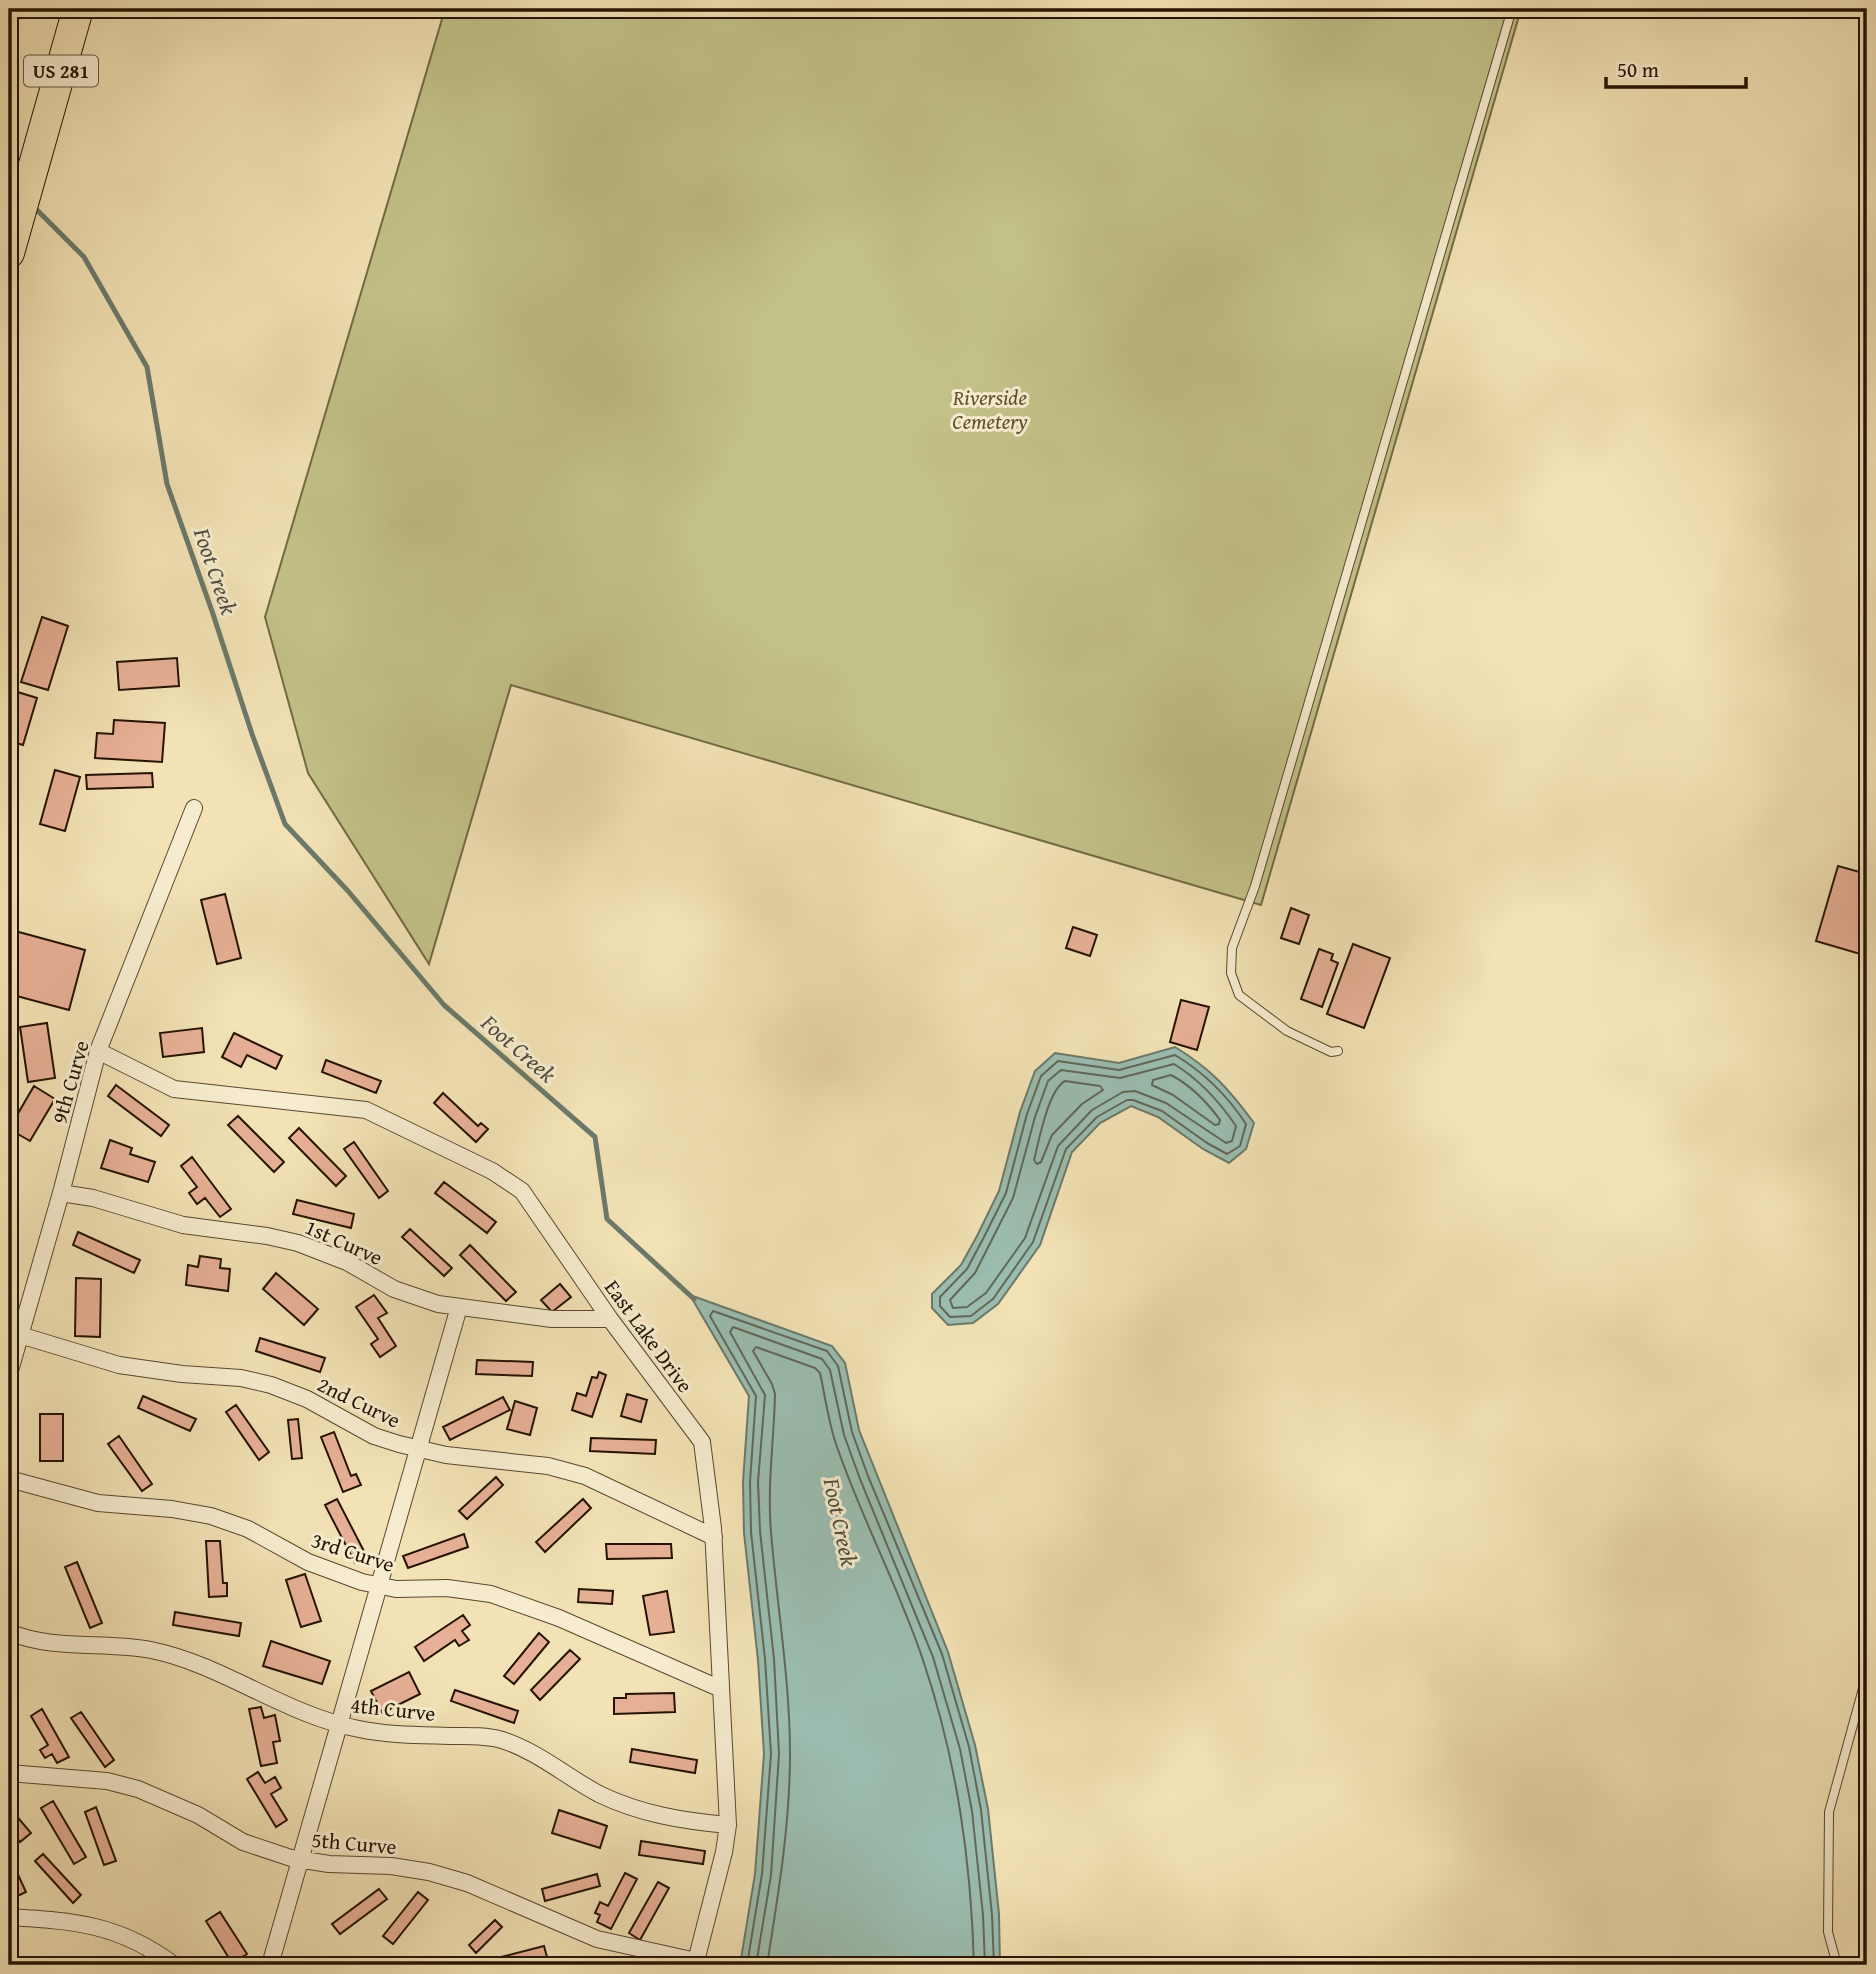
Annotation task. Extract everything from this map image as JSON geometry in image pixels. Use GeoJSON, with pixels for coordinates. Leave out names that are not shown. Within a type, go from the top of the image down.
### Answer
{"type":"FeatureCollection","features":[{"type":"Feature","properties":{"kind":"highway","name":"US 281"},"geometry":{"type":"LineString","coordinates":[[9,253],[78,9]]}},
{"type":"Feature","properties":{"kind":"street","name":"9th Curve"},"geometry":{"type":"LineString","coordinates":[[9,1374],[98,1051],[194,808]]}},
{"type":"Feature","properties":{"kind":"street","name":"East Lake Drive"},"geometry":{"type":"LineString","coordinates":[[98,1051],[174,1089],[366,1110],[492,1171],[522,1191],[610,1319],[702,1442],[714,1537],[727,1825],[724,1853],[696,1963]]}},
{"type":"Feature","properties":{"kind":"street","name":"1st Curve"},"geometry":{"type":"LineString","coordinates":[[61,1193],[93,1198],[183,1226],[267,1236],[298,1243],[347,1262],[394,1289],[438,1304],[552,1320],[610,1319]]}},
{"type":"Feature","properties":{"kind":"street"},"geometry":{"type":"LineString","coordinates":[[270,1965],[459,1307]]}},
{"type":"Feature","properties":{"kind":"street","name":"2nd Curve"},"geometry":{"type":"LineString","coordinates":[[20,1335],[119,1365],[182,1374],[241,1378],[271,1385],[307,1399],[374,1436],[419,1449],[446,1455],[548,1466],[585,1476],[610,1485],[714,1537]]}},
{"type":"Feature","properties":{"kind":"street","name":"3rd Curve"},"geometry":{"type":"LineString","coordinates":[[9,1479],[97,1503],[172,1508],[211,1516],[248,1529],[309,1562],[362,1582],[396,1589],[447,1588],[491,1594],[559,1618],[721,1689]]}},
{"type":"Feature","properties":{"kind":"street","name":"4th Curve"},"geometry":{"type":"LineString","coordinates":[[9,1632],[51,1642],[147,1649],[178,1656],[320,1719],[370,1731],[477,1736],[502,1740],[599,1793],[642,1812],[727,1825]]}},
{"type":"Feature","properties":{"kind":"street","name":"5th Curve"},"geometry":{"type":"LineString","coordinates":[[9,1773],[107,1781],[138,1789],[198,1815],[243,1842],[329,1864],[391,1866],[429,1872],[467,1883],[597,1939],[696,1963]]}},
{"type":"Feature","properties":{"kind":"street"},"geometry":{"type":"LineString","coordinates":[[9,1917],[90,1925],[139,1941],[174,1965]]}},
{"type":"Feature","properties":{"kind":"lane"},"geometry":{"type":"LineString","coordinates":[[1338,1051],[1331,1052],[1287,1031],[1239,995],[1231,973],[1232,948],[1259,873],[1511,9]]}},
{"type":"Feature","properties":{"kind":"lane"},"geometry":{"type":"LineString","coordinates":[[1837,1965],[1828,1932],[1829,1812],[1867,1674]]}},
{"type":"Feature","properties":{"kind":"green space","name":"Riverside Cemetery"},"geometry":{"type":"Polygon","coordinates":[[[445,9],[1521,9],[1261,905],[511,685],[429,964],[308,773],[265,617],[445,9]]]}},
{"type":"Feature","properties":{"kind":"water"},"geometry":{"type":"Polygon","coordinates":[[[1175,1047],[1219,1080],[1254,1123],[1246,1149],[1229,1163],[1203,1149],[1158,1117],[1131,1106],[1100,1123],[1072,1152],[1040,1245],[998,1304],[973,1323],[948,1325],[932,1308],[932,1294],[961,1265],[999,1191],[1020,1112],[1035,1071],[1055,1053],[1119,1063],[1175,1047]]]}},
{"type":"Feature","properties":{"kind":"water"},"geometry":{"type":"Polygon","coordinates":[[[690,1295],[832,1346],[845,1363],[859,1430],[948,1652],[975,1745],[988,1809],[999,1914],[1000,1965],[740,1965],[755,1874],[764,1754],[758,1660],[744,1533],[743,1482],[749,1396],[690,1295]]]}},
{"type":"Feature","properties":{"kind":"building"},"geometry":{"type":"Polygon","coordinates":[[[42,617],[68,626],[48,690],[21,682],[42,617]]]}},
{"type":"Feature","properties":{"kind":"building"},"geometry":{"type":"Polygon","coordinates":[[[177,658],[179,686],[119,690],[117,662],[177,658]]]}},
{"type":"Feature","properties":{"kind":"building"},"geometry":{"type":"Polygon","coordinates":[[[11,690],[37,698],[23,745],[9,741],[11,690]]]}},
{"type":"Feature","properties":{"kind":"building"},"geometry":{"type":"Polygon","coordinates":[[[114,720],[165,723],[162,762],[95,758],[97,733],[113,734],[114,720]]]}},
{"type":"Feature","properties":{"kind":"building"},"geometry":{"type":"Polygon","coordinates":[[[55,770],[80,777],[65,831],[40,824],[55,770]]]}},
{"type":"Feature","properties":{"kind":"building"},"geometry":{"type":"Polygon","coordinates":[[[152,773],[153,787],[87,789],[86,775],[152,773]]]}},
{"type":"Feature","properties":{"kind":"building"},"geometry":{"type":"Polygon","coordinates":[[[1838,866],[1867,874],[1867,956],[1816,941],[1838,866]]]}},
{"type":"Feature","properties":{"kind":"building"},"geometry":{"type":"Polygon","coordinates":[[[225,894],[241,958],[217,964],[201,900],[225,894]]]}},
{"type":"Feature","properties":{"kind":"building"},"geometry":{"type":"Polygon","coordinates":[[[1291,908],[1309,915],[1299,944],[1281,938],[1291,908]]]}},
{"type":"Feature","properties":{"kind":"building"},"geometry":{"type":"Polygon","coordinates":[[[1073,927],[1097,935],[1090,956],[1066,948],[1073,927]]]}},
{"type":"Feature","properties":{"kind":"building"},"geometry":{"type":"Polygon","coordinates":[[[15,931],[85,950],[69,1010],[9,994],[9,955],[15,931]]]}},
{"type":"Feature","properties":{"kind":"building"},"geometry":{"type":"Polygon","coordinates":[[[1353,944],[1390,958],[1364,1028],[1327,1014],[1353,944]]]}},
{"type":"Feature","properties":{"kind":"building"},"geometry":{"type":"Polygon","coordinates":[[[1319,949],[1333,954],[1331,960],[1338,963],[1322,1007],[1301,999],[1319,949]]]}},
{"type":"Feature","properties":{"kind":"building"},"geometry":{"type":"Polygon","coordinates":[[[1181,1000],[1209,1007],[1197,1050],[1170,1042],[1181,1000]]]}},
{"type":"Feature","properties":{"kind":"building"},"geometry":{"type":"Polygon","coordinates":[[[47,1023],[55,1078],[28,1082],[20,1027],[47,1023]]]}},
{"type":"Feature","properties":{"kind":"building"},"geometry":{"type":"Polygon","coordinates":[[[202,1028],[204,1052],[163,1057],[160,1033],[202,1028]]]}},
{"type":"Feature","properties":{"kind":"building"},"geometry":{"type":"Polygon","coordinates":[[[234,1033],[282,1056],[276,1069],[247,1055],[241,1067],[222,1057],[234,1033]]]}},
{"type":"Feature","properties":{"kind":"building"},"geometry":{"type":"Polygon","coordinates":[[[326,1060],[381,1081],[376,1093],[322,1072],[326,1060]]]}},
{"type":"Feature","properties":{"kind":"building"},"geometry":{"type":"Polygon","coordinates":[[[116,1085],[169,1125],[161,1136],[108,1096],[116,1085]]]}},
{"type":"Feature","properties":{"kind":"building"},"geometry":{"type":"Polygon","coordinates":[[[34,1086],[55,1099],[30,1141],[9,1129],[34,1086]]]}},
{"type":"Feature","properties":{"kind":"building"},"geometry":{"type":"Polygon","coordinates":[[[443,1093],[478,1126],[481,1123],[488,1129],[476,1142],[434,1103],[443,1093]]]}},
{"type":"Feature","properties":{"kind":"building"},"geometry":{"type":"Polygon","coordinates":[[[238,1116],[284,1162],[274,1172],[228,1125],[238,1116]]]}},
{"type":"Feature","properties":{"kind":"building"},"geometry":{"type":"Polygon","coordinates":[[[299,1128],[346,1176],[336,1186],[289,1138],[299,1128]]]}},
{"type":"Feature","properties":{"kind":"building"},"geometry":{"type":"Polygon","coordinates":[[[110,1140],[132,1148],[130,1154],[155,1162],[148,1182],[101,1168],[110,1140]]]}},
{"type":"Feature","properties":{"kind":"building"},"geometry":{"type":"Polygon","coordinates":[[[354,1142],[388,1191],[379,1198],[344,1149],[354,1142]]]}},
{"type":"Feature","properties":{"kind":"building"},"geometry":{"type":"Polygon","coordinates":[[[192,1157],[231,1209],[220,1217],[205,1198],[197,1204],[189,1193],[197,1187],[181,1166],[192,1157]]]}},
{"type":"Feature","properties":{"kind":"building"},"geometry":{"type":"Polygon","coordinates":[[[444,1182],[496,1222],[487,1233],[435,1193],[444,1182]]]}},
{"type":"Feature","properties":{"kind":"building"},"geometry":{"type":"Polygon","coordinates":[[[297,1200],[354,1214],[351,1228],[293,1214],[297,1200]]]}},
{"type":"Feature","properties":{"kind":"building"},"geometry":{"type":"Polygon","coordinates":[[[410,1229],[452,1268],[444,1276],[402,1237],[410,1229]]]}},
{"type":"Feature","properties":{"kind":"building"},"geometry":{"type":"Polygon","coordinates":[[[78,1232],[140,1260],[134,1273],[73,1245],[78,1232]]]}},
{"type":"Feature","properties":{"kind":"building"},"geometry":{"type":"Polygon","coordinates":[[[470,1245],[516,1292],[506,1301],[460,1255],[470,1245]]]}},
{"type":"Feature","properties":{"kind":"building"},"geometry":{"type":"Polygon","coordinates":[[[200,1256],[221,1259],[220,1268],[230,1269],[228,1291],[186,1285],[188,1265],[198,1267],[200,1256]]]}},
{"type":"Feature","properties":{"kind":"building"},"geometry":{"type":"Polygon","coordinates":[[[276,1273],[318,1309],[304,1325],[263,1289],[276,1273]]]}},
{"type":"Feature","properties":{"kind":"building"},"geometry":{"type":"Polygon","coordinates":[[[76,1278],[101,1279],[100,1337],[75,1336],[76,1278]]]}},
{"type":"Feature","properties":{"kind":"building"},"geometry":{"type":"Polygon","coordinates":[[[560,1284],[571,1297],[552,1312],[541,1300],[560,1284]]]}},
{"type":"Feature","properties":{"kind":"building"},"geometry":{"type":"Polygon","coordinates":[[[374,1295],[387,1313],[378,1318],[396,1346],[380,1357],[371,1344],[378,1339],[356,1307],[374,1295]]]}},
{"type":"Feature","properties":{"kind":"building"},"geometry":{"type":"Polygon","coordinates":[[[260,1338],[325,1358],[320,1372],[256,1351],[260,1338]]]}},
{"type":"Feature","properties":{"kind":"building"},"geometry":{"type":"Polygon","coordinates":[[[477,1360],[533,1362],[532,1376],[476,1374],[477,1360]]]}},
{"type":"Feature","properties":{"kind":"building"},"geometry":{"type":"Polygon","coordinates":[[[599,1372],[606,1375],[592,1417],[572,1410],[577,1393],[586,1396],[592,1377],[597,1378],[599,1372]]]}},
{"type":"Feature","properties":{"kind":"building"},"geometry":{"type":"Polygon","coordinates":[[[627,1394],[647,1400],[641,1422],[621,1416],[627,1394]]]}},
{"type":"Feature","properties":{"kind":"building"},"geometry":{"type":"Polygon","coordinates":[[[143,1396],[196,1419],[190,1431],[138,1408],[143,1396]]]}},
{"type":"Feature","properties":{"kind":"building"},"geometry":{"type":"Polygon","coordinates":[[[503,1397],[510,1410],[450,1440],[443,1427],[503,1397]]]}},
{"type":"Feature","properties":{"kind":"building"},"geometry":{"type":"Polygon","coordinates":[[[515,1401],[537,1408],[530,1435],[507,1429],[515,1401]]]}},
{"type":"Feature","properties":{"kind":"building"},"geometry":{"type":"Polygon","coordinates":[[[236,1405],[269,1452],[259,1460],[226,1412],[236,1405]]]}},
{"type":"Feature","properties":{"kind":"building"},"geometry":{"type":"Polygon","coordinates":[[[40,1414],[63,1414],[63,1461],[40,1461],[40,1414]]]}},
{"type":"Feature","properties":{"kind":"building"},"geometry":{"type":"Polygon","coordinates":[[[298,1419],[302,1458],[292,1459],[288,1420],[298,1419]]]}},
{"type":"Feature","properties":{"kind":"building"},"geometry":{"type":"Polygon","coordinates":[[[334,1432],[351,1476],[356,1474],[361,1485],[343,1492],[321,1437],[334,1432]]]}},
{"type":"Feature","properties":{"kind":"building"},"geometry":{"type":"Polygon","coordinates":[[[119,1436],[152,1484],[142,1491],[108,1444],[119,1436]]]}},
{"type":"Feature","properties":{"kind":"building"},"geometry":{"type":"Polygon","coordinates":[[[591,1438],[656,1440],[655,1454],[590,1451],[591,1438]]]}},
{"type":"Feature","properties":{"kind":"building"},"geometry":{"type":"Polygon","coordinates":[[[496,1477],[503,1485],[467,1519],[459,1511],[496,1477]]]}},
{"type":"Feature","properties":{"kind":"building"},"geometry":{"type":"Polygon","coordinates":[[[337,1499],[367,1557],[355,1563],[325,1505],[337,1499]]]}},
{"type":"Feature","properties":{"kind":"building"},"geometry":{"type":"Polygon","coordinates":[[[583,1499],[591,1508],[545,1552],[536,1542],[583,1499]]]}},
{"type":"Feature","properties":{"kind":"building"},"geometry":{"type":"Polygon","coordinates":[[[464,1534],[468,1547],[408,1568],[403,1556],[464,1534]]]}},
{"type":"Feature","properties":{"kind":"building"},"geometry":{"type":"Polygon","coordinates":[[[206,1541],[220,1541],[223,1583],[227,1583],[227,1596],[209,1597],[206,1541]]]}},
{"type":"Feature","properties":{"kind":"building"},"geometry":{"type":"Polygon","coordinates":[[[606,1544],[671,1544],[672,1558],[607,1559],[606,1544]]]}},
{"type":"Feature","properties":{"kind":"building"},"geometry":{"type":"Polygon","coordinates":[[[77,1562],[102,1623],[90,1628],[65,1567],[77,1562]]]}},
{"type":"Feature","properties":{"kind":"building"},"geometry":{"type":"Polygon","coordinates":[[[305,1574],[321,1621],[301,1627],[286,1580],[305,1574]]]}},
{"type":"Feature","properties":{"kind":"building"},"geometry":{"type":"Polygon","coordinates":[[[579,1589],[613,1591],[612,1604],[578,1602],[579,1589]]]}},
{"type":"Feature","properties":{"kind":"building"},"geometry":{"type":"Polygon","coordinates":[[[667,1591],[674,1632],[650,1635],[643,1596],[667,1591]]]}},
{"type":"Feature","properties":{"kind":"building"},"geometry":{"type":"Polygon","coordinates":[[[175,1612],[241,1623],[239,1636],[173,1625],[175,1612]]]}},
{"type":"Feature","properties":{"kind":"building"},"geometry":{"type":"Polygon","coordinates":[[[463,1615],[470,1625],[462,1631],[469,1640],[459,1646],[455,1640],[424,1661],[415,1647],[463,1615]]]}},
{"type":"Feature","properties":{"kind":"building"},"geometry":{"type":"Polygon","coordinates":[[[539,1633],[549,1642],[514,1684],[504,1676],[539,1633]]]}},
{"type":"Feature","properties":{"kind":"building"},"geometry":{"type":"Polygon","coordinates":[[[271,1641],[330,1661],[322,1684],[263,1666],[271,1641]]]}},
{"type":"Feature","properties":{"kind":"building"},"geometry":{"type":"Polygon","coordinates":[[[570,1650],[580,1659],[540,1700],[531,1690],[570,1650]]]}},
{"type":"Feature","properties":{"kind":"building"},"geometry":{"type":"Polygon","coordinates":[[[409,1672],[420,1694],[382,1713],[371,1691],[409,1672]]]}},
{"type":"Feature","properties":{"kind":"building"},"geometry":{"type":"Polygon","coordinates":[[[455,1690],[518,1711],[514,1723],[451,1701],[455,1690]]]}},
{"type":"Feature","properties":{"kind":"building"},"geometry":{"type":"Polygon","coordinates":[[[674,1693],[675,1712],[614,1714],[614,1698],[626,1698],[626,1694],[674,1693]]]}},
{"type":"Feature","properties":{"kind":"building"},"geometry":{"type":"Polygon","coordinates":[[[12,1701],[18,1753],[9,1754],[9,1702],[12,1701]]]}},
{"type":"Feature","properties":{"kind":"building"},"geometry":{"type":"Polygon","coordinates":[[[261,1707],[264,1718],[275,1715],[280,1741],[273,1742],[277,1763],[261,1766],[249,1709],[261,1707]]]}},
{"type":"Feature","properties":{"kind":"building"},"geometry":{"type":"Polygon","coordinates":[[[42,1709],[69,1757],[57,1763],[52,1754],[45,1758],[40,1750],[48,1745],[31,1716],[42,1709]]]}},
{"type":"Feature","properties":{"kind":"building"},"geometry":{"type":"Polygon","coordinates":[[[81,1712],[114,1760],[105,1767],[71,1718],[81,1712]]]}},
{"type":"Feature","properties":{"kind":"building"},"geometry":{"type":"Polygon","coordinates":[[[632,1749],[697,1760],[695,1773],[630,1762],[632,1749]]]}},
{"type":"Feature","properties":{"kind":"building"},"geometry":{"type":"Polygon","coordinates":[[[258,1772],[265,1783],[275,1777],[281,1788],[271,1794],[287,1820],[276,1827],[247,1779],[258,1772]]]}},
{"type":"Feature","properties":{"kind":"building"},"geometry":{"type":"Polygon","coordinates":[[[53,1801],[86,1857],[74,1864],[41,1808],[53,1801]]]}},
{"type":"Feature","properties":{"kind":"building"},"geometry":{"type":"Polygon","coordinates":[[[9,1807],[31,1833],[20,1842],[9,1829],[9,1807]]]}},
{"type":"Feature","properties":{"kind":"building"},"geometry":{"type":"Polygon","coordinates":[[[96,1807],[116,1861],[104,1865],[85,1812],[96,1807]]]}},
{"type":"Feature","properties":{"kind":"building"},"geometry":{"type":"Polygon","coordinates":[[[559,1810],[607,1826],[600,1848],[552,1833],[559,1810]]]}},
{"type":"Feature","properties":{"kind":"building"},"geometry":{"type":"Polygon","coordinates":[[[641,1841],[705,1851],[703,1864],[639,1855],[641,1841]]]}},
{"type":"Feature","properties":{"kind":"building"},"geometry":{"type":"Polygon","coordinates":[[[43,1854],[81,1895],[73,1903],[35,1861],[43,1854]]]}},
{"type":"Feature","properties":{"kind":"building"},"geometry":{"type":"Polygon","coordinates":[[[9,1855],[26,1892],[9,1900],[9,1855]]]}},
{"type":"Feature","properties":{"kind":"building"},"geometry":{"type":"Polygon","coordinates":[[[625,1873],[637,1879],[611,1929],[597,1922],[600,1915],[595,1913],[600,1902],[608,1906],[625,1873]]]}},
{"type":"Feature","properties":{"kind":"building"},"geometry":{"type":"Polygon","coordinates":[[[597,1874],[600,1886],[545,1901],[542,1889],[597,1874]]]}},
{"type":"Feature","properties":{"kind":"building"},"geometry":{"type":"Polygon","coordinates":[[[658,1882],[669,1888],[640,1940],[629,1933],[658,1882]]]}},
{"type":"Feature","properties":{"kind":"building"},"geometry":{"type":"Polygon","coordinates":[[[379,1889],[387,1899],[340,1934],[332,1924],[379,1889]]]}},
{"type":"Feature","properties":{"kind":"building"},"geometry":{"type":"Polygon","coordinates":[[[418,1892],[428,1900],[393,1944],[383,1936],[418,1892]]]}},
{"type":"Feature","properties":{"kind":"building"},"geometry":{"type":"Polygon","coordinates":[[[220,1912],[247,1954],[232,1963],[206,1921],[220,1912]]]}},
{"type":"Feature","properties":{"kind":"building"},"geometry":{"type":"Polygon","coordinates":[[[495,1920],[502,1927],[476,1953],[469,1945],[495,1920]]]}},
{"type":"Feature","properties":{"kind":"building"},"geometry":{"type":"Polygon","coordinates":[[[544,1946],[549,1964],[533,1965],[533,1962],[523,1965],[499,1965],[497,1958],[544,1946]]]}},
{"type":"Feature","properties":{"kind":"waterway","name":"Foot Creek"},"geometry":{"type":"LineString","coordinates":[[33,206],[84,257],[147,367],[167,484],[285,824],[348,891],[444,1005],[595,1137],[607,1219],[694,1299]]}}]}
